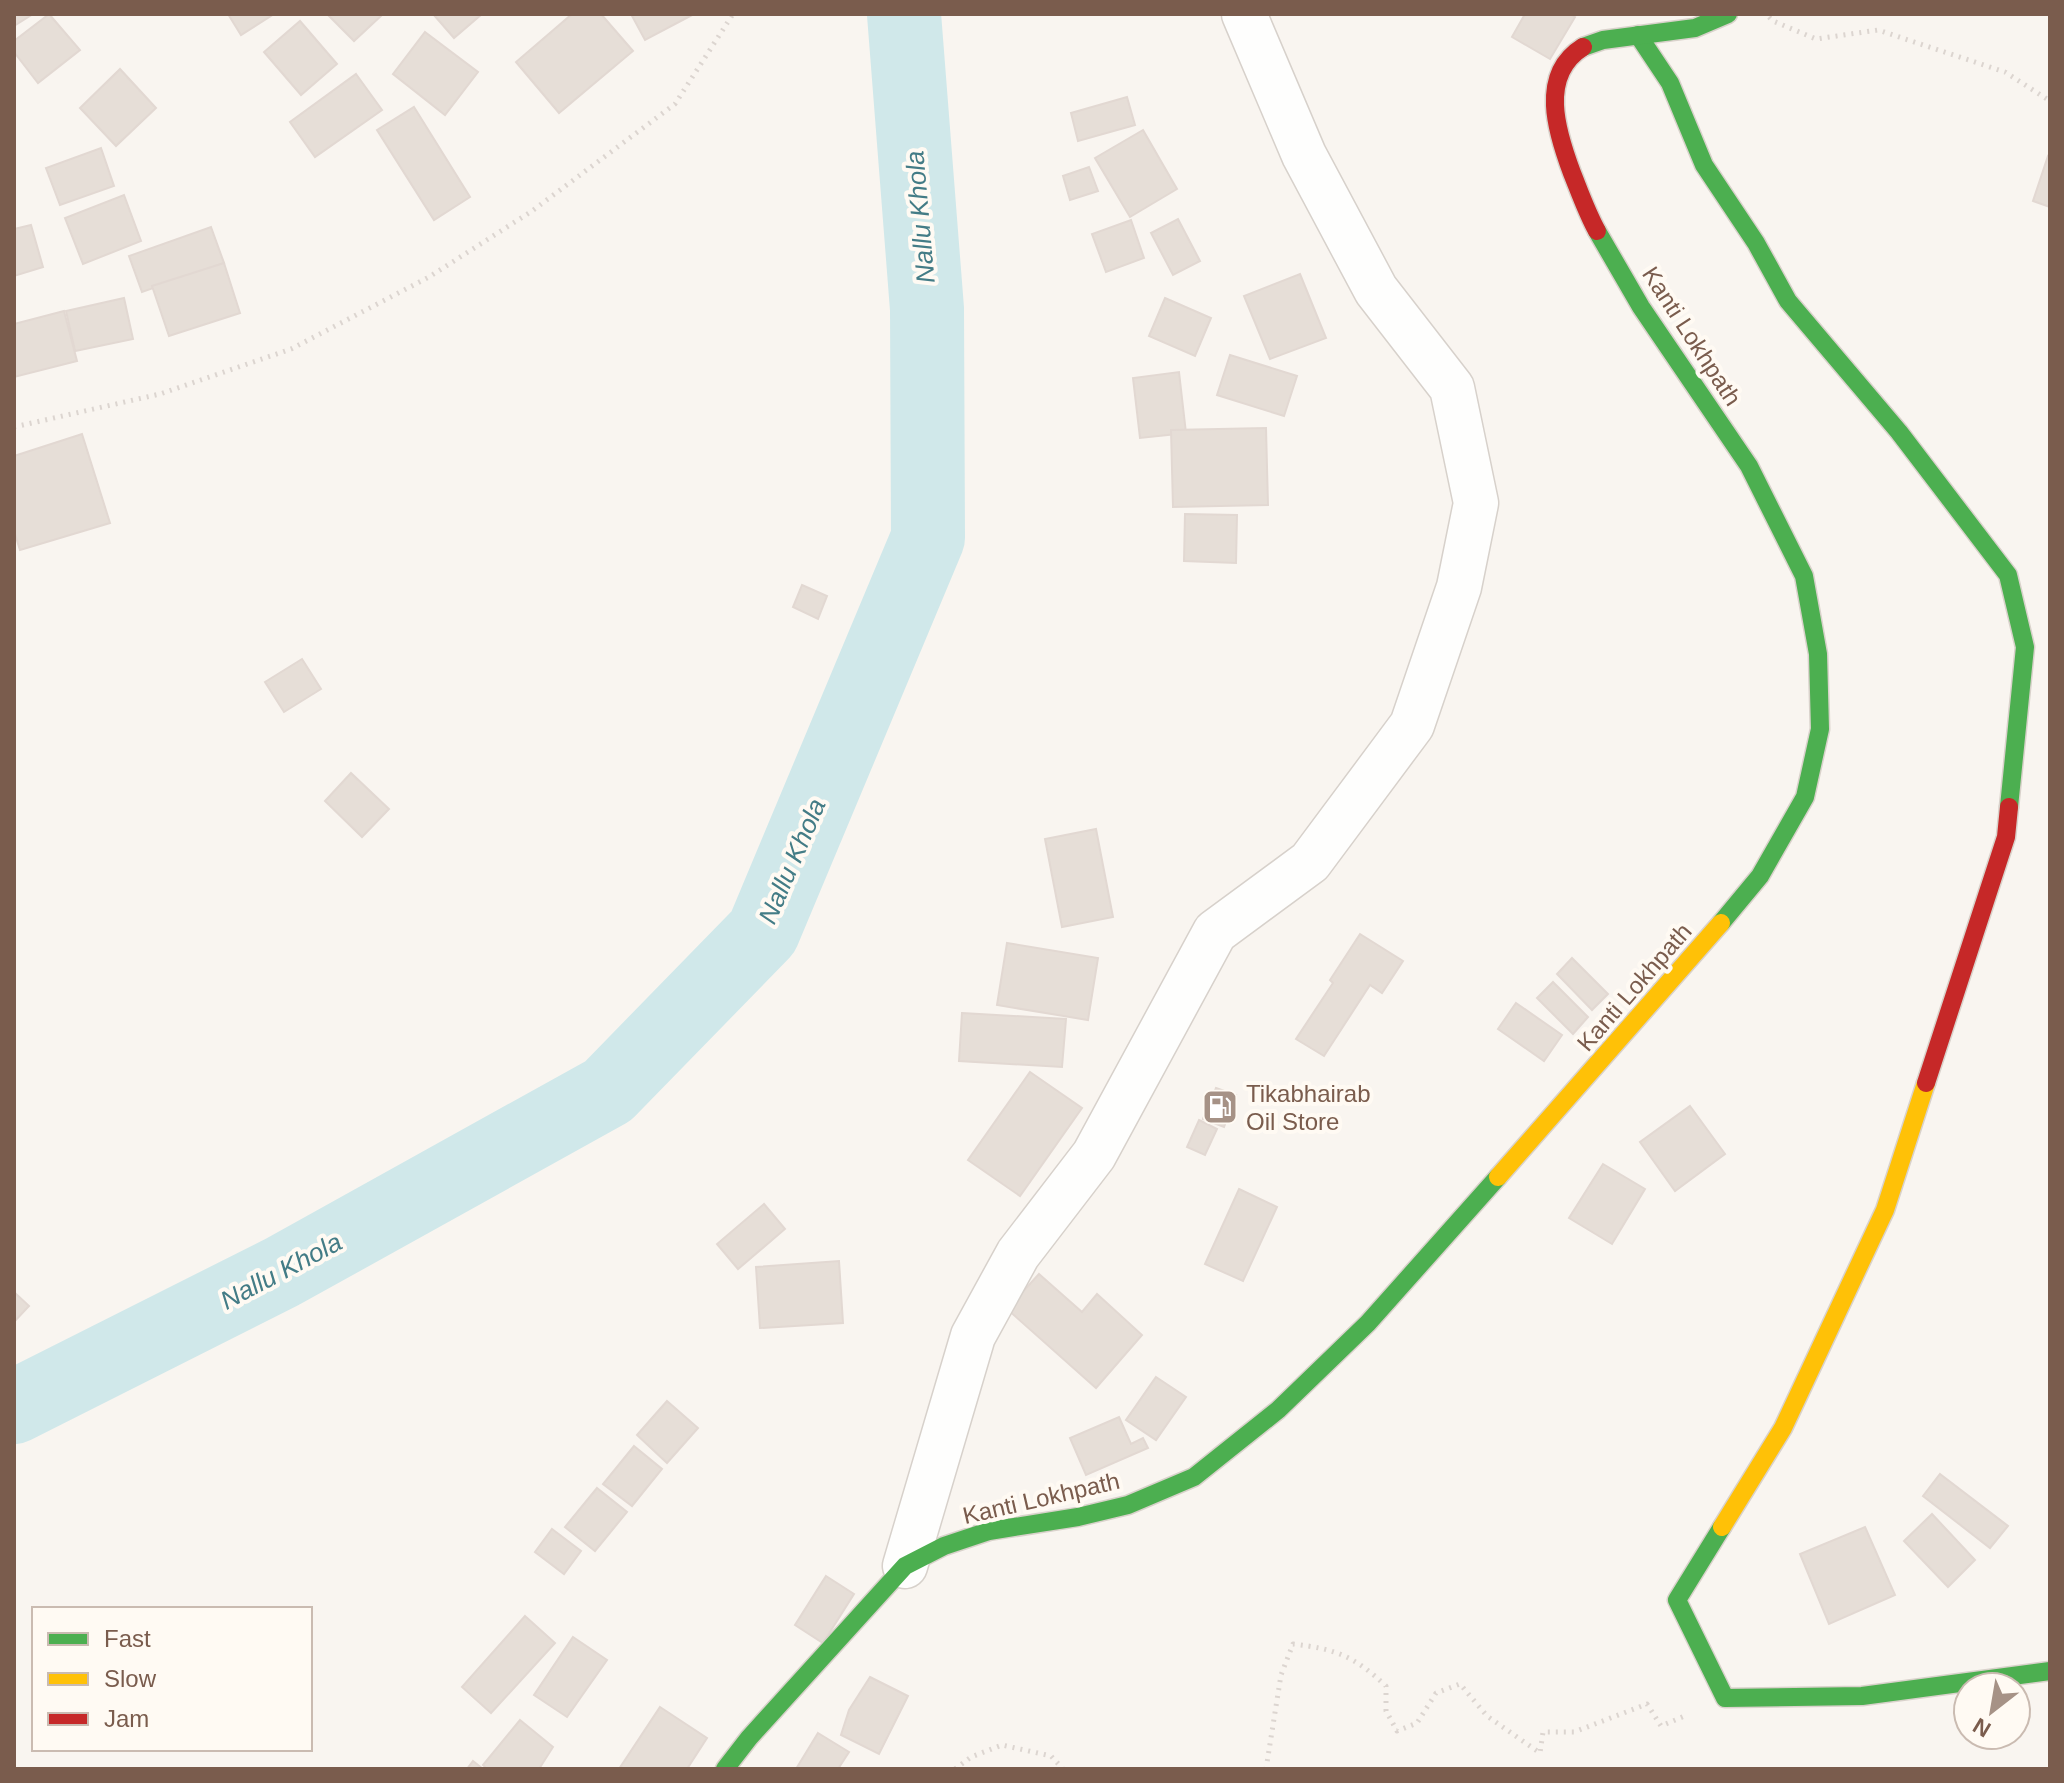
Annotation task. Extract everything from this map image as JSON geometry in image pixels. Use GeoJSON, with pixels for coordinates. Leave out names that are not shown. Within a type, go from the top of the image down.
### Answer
{"type":"FeatureCollection","features":[{"type":"Feature","properties":{"kind":"main road","name":"Kanti Lokhpath"},"geometry":{"type":"LineString","coordinates":[[725,1769],[749,1738],[905,1566],[944,1546],[989,1531],[1078,1517],[1128,1505],[1194,1477],[1278,1410],[1368,1323],[1681,971],[1760,876],[1805,797],[1820,729],[1818,654],[1804,576],[1749,466],[1641,307],[1589,217],[1559,138],[1554,104],[1556,82],[1566,62],[1580,48],[1603,40],[1695,28],[1728,14]]}},
{"type":"Feature","properties":{"kind":"main road"},"geometry":{"type":"LineString","coordinates":[[1638,35],[1670,83],[1704,165],[1756,243],[1788,301],[1899,432],[2008,575],[2025,647],[2006,837],[1885,1210],[1783,1428],[1677,1600],[1725,1698],[1862,1696],[2050,1671]]}},
{"type":"Feature","properties":{"kind":"street"},"geometry":{"type":"LineString","coordinates":[[905,1566],[973,1336],[1018,1254],[1094,1155],[1215,932],[1310,862],[1412,725],[1459,587],[1476,503],[1452,388],[1376,290],[1304,155],[1244,14]]}},
{"type":"Feature","properties":{"kind":"path"},"geometry":{"type":"LineString","coordinates":[[14,427],[160,394],[291,349],[429,277],[532,211],[675,104],[733,14]]}},
{"type":"Feature","properties":{"kind":"path"},"geometry":{"type":"LineString","coordinates":[[1767,14],[1773,21],[1816,39],[1878,30],[2005,72],[2050,101]]}},
{"type":"Feature","properties":{"kind":"path"},"geometry":{"type":"LineString","coordinates":[[1266,1769],[1281,1675],[1293,1644],[1322,1647],[1362,1664],[1386,1686],[1386,1711],[1397,1731],[1417,1723],[1436,1693],[1460,1684],[1487,1716],[1540,1753],[1543,1732],[1574,1732],[1647,1704],[1661,1726],[1725,1698]]}},
{"type":"Feature","properties":{"kind":"path"},"geometry":{"type":"LineString","coordinates":[[955,1769],[971,1757],[1002,1745],[1051,1756],[1063,1769]]}},
{"type":"Feature","properties":{"kind":"building"},"geometry":{"type":"Polygon","coordinates":[[[14,14],[33,14],[14,26],[14,14]]]}},
{"type":"Feature","properties":{"kind":"building"},"geometry":{"type":"Polygon","coordinates":[[[49,14],[80,50],[38,83],[14,52],[14,41],[49,14]]]}},
{"type":"Feature","properties":{"kind":"building"},"geometry":{"type":"Polygon","coordinates":[[[228,14],[274,14],[241,35],[228,14]]]}},
{"type":"Feature","properties":{"kind":"building"},"geometry":{"type":"Polygon","coordinates":[[[327,14],[381,14],[382,15],[354,41],[327,14]]]}},
{"type":"Feature","properties":{"kind":"building"},"geometry":{"type":"Polygon","coordinates":[[[433,14],[482,14],[454,38],[433,14]]]}},
{"type":"Feature","properties":{"kind":"building"},"geometry":{"type":"Polygon","coordinates":[[[572,14],[601,14],[633,51],[559,113],[516,62],[572,14]]]}},
{"type":"Feature","properties":{"kind":"building"},"geometry":{"type":"Polygon","coordinates":[[[631,14],[694,14],[645,40],[631,14]]]}},
{"type":"Feature","properties":{"kind":"building"},"geometry":{"type":"Polygon","coordinates":[[[1525,14],[1570,14],[1575,17],[1550,59],[1512,37],[1525,14]]]}},
{"type":"Feature","properties":{"kind":"building"},"geometry":{"type":"Polygon","coordinates":[[[300,21],[337,64],[301,95],[264,52],[300,21]]]}},
{"type":"Feature","properties":{"kind":"building"},"geometry":{"type":"Polygon","coordinates":[[[425,32],[478,72],[445,115],[393,74],[425,32]]]}},
{"type":"Feature","properties":{"kind":"building"},"geometry":{"type":"Polygon","coordinates":[[[120,69],[156,108],[116,146],[80,108],[120,69]]]}},
{"type":"Feature","properties":{"kind":"building"},"geometry":{"type":"Polygon","coordinates":[[[356,74],[382,110],[315,157],[290,122],[356,74]]]}},
{"type":"Feature","properties":{"kind":"building"},"geometry":{"type":"Polygon","coordinates":[[[1127,97],[1135,125],[1078,141],[1071,113],[1127,97]]]}},
{"type":"Feature","properties":{"kind":"building"},"geometry":{"type":"Polygon","coordinates":[[[414,107],[470,197],[434,220],[377,130],[414,107]]]}},
{"type":"Feature","properties":{"kind":"building"},"geometry":{"type":"Polygon","coordinates":[[[1143,130],[1177,189],[1130,217],[1095,158],[1143,130]]]}},
{"type":"Feature","properties":{"kind":"building"},"geometry":{"type":"Polygon","coordinates":[[[101,148],[114,186],[60,205],[46,168],[101,148]]]}},
{"type":"Feature","properties":{"kind":"building"},"geometry":{"type":"Polygon","coordinates":[[[2050,157],[2050,207],[2033,201],[2050,157]]]}},
{"type":"Feature","properties":{"kind":"building"},"geometry":{"type":"Polygon","coordinates":[[[1089,167],[1098,191],[1070,200],[1063,176],[1089,167]]]}},
{"type":"Feature","properties":{"kind":"building"},"geometry":{"type":"Polygon","coordinates":[[[124,195],[141,241],[83,264],[65,218],[124,195]]]}},
{"type":"Feature","properties":{"kind":"building"},"geometry":{"type":"Polygon","coordinates":[[[1178,219],[1200,261],[1173,275],[1151,233],[1178,219]]]}},
{"type":"Feature","properties":{"kind":"building"},"geometry":{"type":"Polygon","coordinates":[[[1131,220],[1144,258],[1106,272],[1092,234],[1131,220]]]}},
{"type":"Feature","properties":{"kind":"building"},"geometry":{"type":"Polygon","coordinates":[[[31,225],[43,267],[14,276],[14,229],[31,225]]]}},
{"type":"Feature","properties":{"kind":"building"},"geometry":{"type":"Polygon","coordinates":[[[211,227],[224,263],[142,292],[129,256],[211,227]]]}},
{"type":"Feature","properties":{"kind":"building"},"geometry":{"type":"Polygon","coordinates":[[[224,263],[240,313],[169,336],[152,286],[224,263]]]}},
{"type":"Feature","properties":{"kind":"building"},"geometry":{"type":"Polygon","coordinates":[[[1300,274],[1326,338],[1270,359],[1244,296],[1300,274]]]}},
{"type":"Feature","properties":{"kind":"building"},"geometry":{"type":"Polygon","coordinates":[[[124,298],[133,339],[75,351],[66,311],[124,298]]]}},
{"type":"Feature","properties":{"kind":"building"},"geometry":{"type":"Polygon","coordinates":[[[1165,298],[1211,318],[1195,356],[1149,336],[1165,298]]]}},
{"type":"Feature","properties":{"kind":"building"},"geometry":{"type":"Polygon","coordinates":[[[64,311],[77,361],[14,377],[14,324],[64,311]]]}},
{"type":"Feature","properties":{"kind":"building"},"geometry":{"type":"Polygon","coordinates":[[[1230,355],[1297,376],[1284,416],[1217,395],[1230,355]]]}},
{"type":"Feature","properties":{"kind":"building"},"geometry":{"type":"Polygon","coordinates":[[[1179,372],[1186,433],[1140,438],[1133,378],[1179,372]]]}},
{"type":"Feature","properties":{"kind":"building"},"geometry":{"type":"Polygon","coordinates":[[[1266,428],[1268,505],[1173,507],[1171,430],[1266,428]]]}},
{"type":"Feature","properties":{"kind":"building"},"geometry":{"type":"Polygon","coordinates":[[[82,434],[110,523],[20,550],[14,531],[14,456],[82,434]]]}},
{"type":"Feature","properties":{"kind":"building"},"geometry":{"type":"Polygon","coordinates":[[[1185,514],[1237,515],[1236,563],[1184,561],[1185,514]]]}},
{"type":"Feature","properties":{"kind":"building"},"geometry":{"type":"Polygon","coordinates":[[[802,585],[827,596],[818,619],[793,607],[802,585]]]}},
{"type":"Feature","properties":{"kind":"building"},"geometry":{"type":"Polygon","coordinates":[[[302,659],[321,689],[284,712],[265,682],[302,659]]]}},
{"type":"Feature","properties":{"kind":"building"},"geometry":{"type":"Polygon","coordinates":[[[351,773],[389,809],[362,837],[325,801],[351,773]]]}},
{"type":"Feature","properties":{"kind":"building"},"geometry":{"type":"Polygon","coordinates":[[[1096,829],[1113,917],[1062,927],[1045,839],[1096,829]]]}},
{"type":"Feature","properties":{"kind":"building"},"geometry":{"type":"Polygon","coordinates":[[[1360,934],[1403,961],[1382,993],[1370,985],[1324,1056],[1296,1039],[1333,983],[1330,980],[1360,934]]]}},
{"type":"Feature","properties":{"kind":"building"},"geometry":{"type":"Polygon","coordinates":[[[1007,943],[1098,958],[1088,1020],[997,1005],[1007,943]]]}},
{"type":"Feature","properties":{"kind":"building"},"geometry":{"type":"Polygon","coordinates":[[[1572,958],[1608,994],[1592,1010],[1557,974],[1572,958]]]}},
{"type":"Feature","properties":{"kind":"building"},"geometry":{"type":"Polygon","coordinates":[[[1553,982],[1588,1017],[1573,1034],[1537,998],[1553,982]]]}},
{"type":"Feature","properties":{"kind":"building"},"geometry":{"type":"Polygon","coordinates":[[[1516,1003],[1562,1035],[1544,1061],[1498,1029],[1516,1003]]]}},
{"type":"Feature","properties":{"kind":"building"},"geometry":{"type":"Polygon","coordinates":[[[962,1013],[1066,1019],[1062,1067],[959,1061],[962,1013]]]}},
{"type":"Feature","properties":{"kind":"building"},"geometry":{"type":"Polygon","coordinates":[[[1030,1072],[1082,1108],[1020,1196],[968,1160],[1030,1072]]]}},
{"type":"Feature","properties":{"kind":"building","name":"Tikabhairab Oil Store"},"geometry":{"type":"Polygon","coordinates":[[[1216,1088],[1236,1095],[1224,1127],[1203,1119],[1216,1088]]]}},
{"type":"Feature","properties":{"kind":"building"},"geometry":{"type":"Polygon","coordinates":[[[1690,1106],[1725,1154],[1675,1191],[1640,1142],[1690,1106]]]}},
{"type":"Feature","properties":{"kind":"building"},"geometry":{"type":"Polygon","coordinates":[[[1199,1120],[1217,1129],[1205,1155],[1187,1147],[1199,1120]]]}},
{"type":"Feature","properties":{"kind":"building"},"geometry":{"type":"Polygon","coordinates":[[[1603,1164],[1645,1189],[1612,1244],[1569,1218],[1603,1164]]]}},
{"type":"Feature","properties":{"kind":"building"},"geometry":{"type":"Polygon","coordinates":[[[1239,1189],[1277,1207],[1243,1281],[1205,1264],[1239,1189]]]}},
{"type":"Feature","properties":{"kind":"building"},"geometry":{"type":"Polygon","coordinates":[[[764,1204],[785,1229],[738,1269],[717,1244],[764,1204]]]}},
{"type":"Feature","properties":{"kind":"building"},"geometry":{"type":"Polygon","coordinates":[[[839,1261],[843,1323],[760,1328],[756,1267],[839,1261]]]}},
{"type":"Feature","properties":{"kind":"building"},"geometry":{"type":"Polygon","coordinates":[[[1039,1274],[1082,1312],[1097,1294],[1142,1335],[1096,1388],[1007,1309],[1039,1274]]]}},
{"type":"Feature","properties":{"kind":"building"},"geometry":{"type":"Polygon","coordinates":[[[14,1292],[29,1306],[14,1322],[14,1292]]]}},
{"type":"Feature","properties":{"kind":"building"},"geometry":{"type":"Polygon","coordinates":[[[1156,1377],[1186,1397],[1156,1440],[1126,1420],[1156,1377]]]}},
{"type":"Feature","properties":{"kind":"building"},"geometry":{"type":"Polygon","coordinates":[[[667,1401],[698,1428],[667,1463],[637,1435],[667,1401]]]}},
{"type":"Feature","properties":{"kind":"building"},"geometry":{"type":"Polygon","coordinates":[[[1119,1417],[1131,1444],[1143,1438],[1148,1448],[1086,1475],[1070,1438],[1119,1417]]]}},
{"type":"Feature","properties":{"kind":"building"},"geometry":{"type":"Polygon","coordinates":[[[634,1446],[662,1469],[632,1506],[603,1484],[634,1446]]]}},
{"type":"Feature","properties":{"kind":"building"},"geometry":{"type":"Polygon","coordinates":[[[1940,1474],[2008,1526],[1990,1548],[1923,1496],[1940,1474]]]}},
{"type":"Feature","properties":{"kind":"building"},"geometry":{"type":"Polygon","coordinates":[[[597,1488],[627,1512],[595,1551],[565,1527],[597,1488]]]}},
{"type":"Feature","properties":{"kind":"building"},"geometry":{"type":"Polygon","coordinates":[[[1932,1514],[1975,1560],[1948,1587],[1904,1541],[1932,1514]]]}},
{"type":"Feature","properties":{"kind":"building"},"geometry":{"type":"Polygon","coordinates":[[[1865,1527],[1895,1595],[1829,1624],[1800,1554],[1865,1527]]]}},
{"type":"Feature","properties":{"kind":"building"},"geometry":{"type":"Polygon","coordinates":[[[552,1529],[581,1551],[564,1574],[535,1552],[552,1529]]]}},
{"type":"Feature","properties":{"kind":"building"},"geometry":{"type":"Polygon","coordinates":[[[826,1576],[854,1594],[823,1643],[795,1625],[826,1576]]]}},
{"type":"Feature","properties":{"kind":"building"},"geometry":{"type":"Polygon","coordinates":[[[525,1616],[555,1643],[491,1713],[462,1687],[525,1616]]]}},
{"type":"Feature","properties":{"kind":"building"},"geometry":{"type":"Polygon","coordinates":[[[573,1637],[607,1660],[567,1717],[534,1695],[573,1637]]]}},
{"type":"Feature","properties":{"kind":"building"},"geometry":{"type":"Polygon","coordinates":[[[870,1677],[908,1696],[879,1754],[841,1735],[849,1710],[870,1677]]]}},
{"type":"Feature","properties":{"kind":"building"},"geometry":{"type":"Polygon","coordinates":[[[660,1707],[707,1738],[687,1769],[619,1769],[660,1707]]]}},
{"type":"Feature","properties":{"kind":"building"},"geometry":{"type":"Polygon","coordinates":[[[520,1720],[553,1747],[539,1769],[487,1769],[483,1765],[520,1720]]]}},
{"type":"Feature","properties":{"kind":"building"},"geometry":{"type":"Polygon","coordinates":[[[818,1733],[849,1752],[838,1769],[796,1769],[818,1733]]]}},
{"type":"Feature","properties":{"kind":"building"},"geometry":{"type":"Polygon","coordinates":[[[473,1761],[483,1769],[467,1769],[473,1761]]]}},
{"type":"Feature","properties":{"kind":"waterway","name":"Nallu Khola"},"geometry":{"type":"LineString","coordinates":[[14,1407],[282,1272],[608,1091],[763,932],[928,538],[927,309],[904,14]]}},
{"type":"Feature","properties":{"kind":"traffic: fast"},"geometry":{"type":"LineString","coordinates":[[1583,47],[1603,40],[1695,28],[1728,14]]}},
{"type":"Feature","properties":{"kind":"traffic: fast"},"geometry":{"type":"LineString","coordinates":[[1638,35],[1670,83],[1704,165],[1756,243],[1788,301],[1899,432],[2008,575],[2025,647],[2009,807]]}},
{"type":"Feature","properties":{"kind":"traffic: fast"},"geometry":{"type":"LineString","coordinates":[[1597,231],[1641,307],[1749,466],[1804,576],[1818,654],[1820,729],[1805,797],[1760,876],[1721,923]]}},
{"type":"Feature","properties":{"kind":"traffic: fast"},"geometry":{"type":"LineString","coordinates":[[725,1769],[749,1738],[905,1566],[944,1546],[989,1531],[1078,1517],[1128,1505],[1194,1477],[1278,1410],[1368,1323],[1498,1177]]}},
{"type":"Feature","properties":{"kind":"traffic: fast"},"geometry":{"type":"LineString","coordinates":[[1722,1527],[1677,1600],[1725,1698],[1862,1696],[2050,1671]]}},
{"type":"Feature","properties":{"kind":"traffic: slow"},"geometry":{"type":"LineString","coordinates":[[1498,1177],[1721,923]]}},
{"type":"Feature","properties":{"kind":"traffic: slow"},"geometry":{"type":"LineString","coordinates":[[1722,1527],[1783,1428],[1885,1210],[1926,1083]]}},
{"type":"Feature","properties":{"kind":"traffic: jam"},"geometry":{"type":"LineString","coordinates":[[1583,47],[1569,59],[1560,73],[1555,106],[1566,157],[1597,231]]}},
{"type":"Feature","properties":{"kind":"traffic: jam"},"geometry":{"type":"LineString","coordinates":[[1926,1083],[2006,837],[2009,807]]}},
{"type":"Feature","properties":{"kind":"place","name":"Tikabhairab Oil Store"},"geometry":{"type":"Point","coordinates":[1220,1107]}}]}
